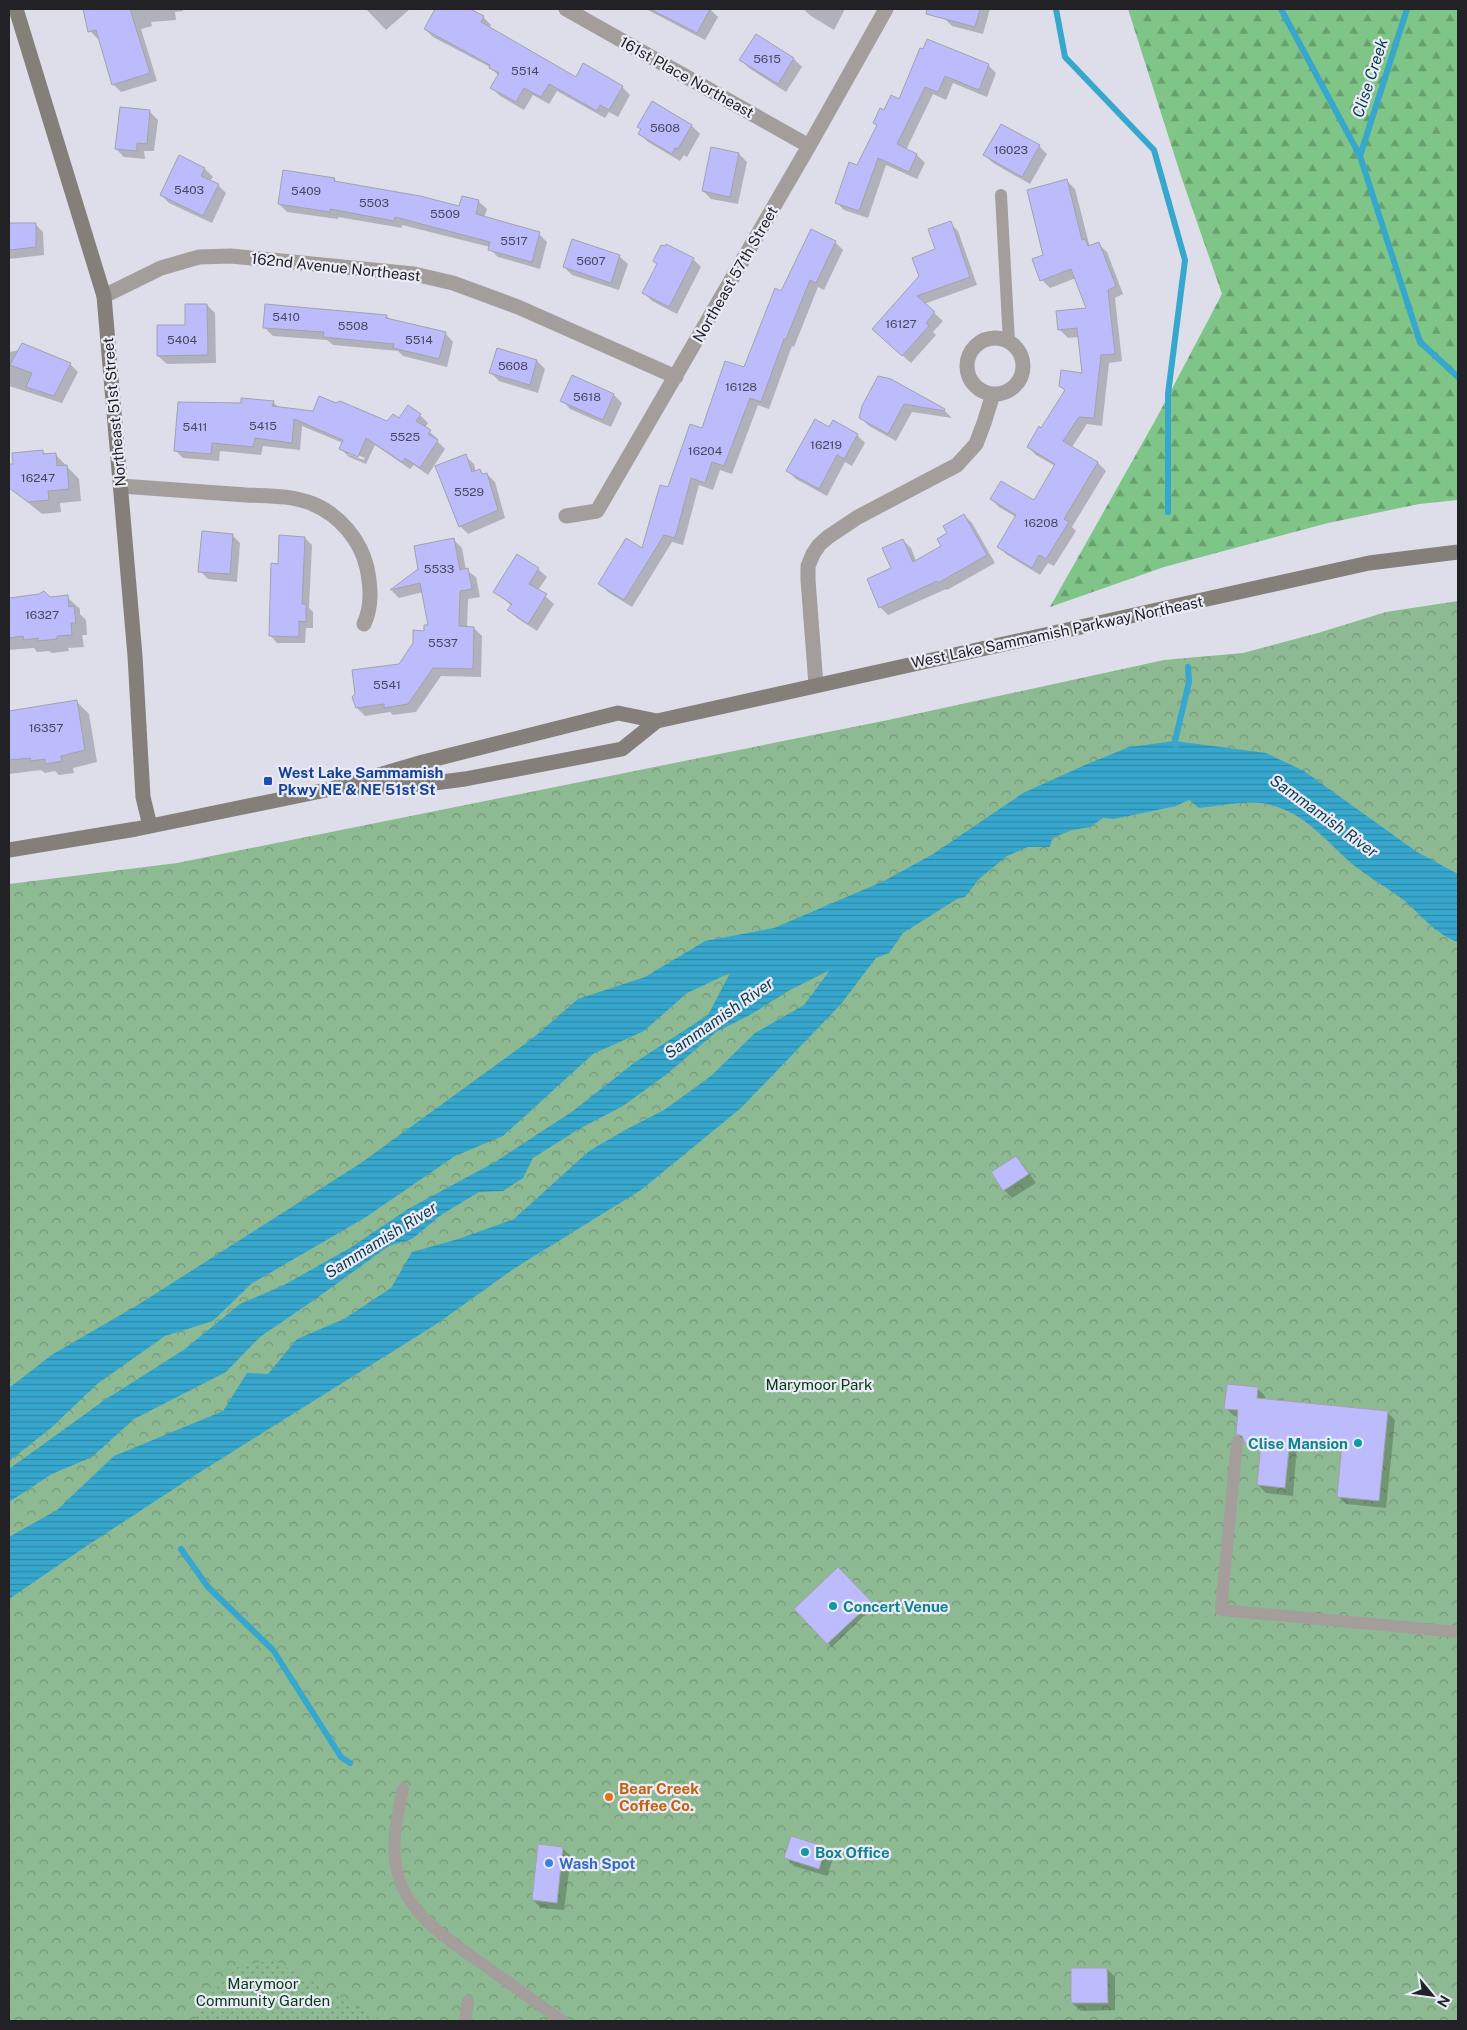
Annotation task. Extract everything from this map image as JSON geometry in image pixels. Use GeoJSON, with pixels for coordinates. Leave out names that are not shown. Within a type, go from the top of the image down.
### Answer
{"type":"FeatureCollection","features":[{"type":"Feature","properties":{"kind":"main road","name":"Northeast 51st Street"},"geometry":{"type":"LineString","coordinates":[[16,9],[104,296],[135,656],[143,797],[150,826]]}},
{"type":"Feature","properties":{"kind":"main road","name":"West Lake Sammamish Parkway Northeast"},"geometry":{"type":"LineString","coordinates":[[9,850],[150,826],[331,789],[423,762],[618,713],[657,721],[1369,563],[1458,552]]}},
{"type":"Feature","properties":{"kind":"main road","name":"West Lake Sammamish Parkway Northeast"},"geometry":{"type":"LineString","coordinates":[[331,789],[426,784],[622,749],[657,721]]}},
{"type":"Feature","properties":{"kind":"street","name":"161st Place Northeast"},"geometry":{"type":"LineString","coordinates":[[566,9],[809,146]]}},
{"type":"Feature","properties":{"kind":"street","name":"Northeast 57th Street"},"geometry":{"type":"LineString","coordinates":[[566,516],[597,511],[809,146],[886,9]]}},
{"type":"Feature","properties":{"kind":"street","name":"162nd Avenue Northeast"},"geometry":{"type":"LineString","coordinates":[[104,296],[161,268],[199,257],[231,256],[414,274],[453,283],[518,307],[676,376]]}},
{"type":"Feature","properties":{"kind":"street"},"geometry":{"type":"LineString","coordinates":[[996,338],[1009,342],[1020,353],[1023,362],[1022,372],[1018,381],[1005,392],[993,394],[979,390],[972,383],[966,367],[968,357],[978,343],[987,339],[996,338]]}},
{"type":"Feature","properties":{"kind":"street"},"geometry":{"type":"LineString","coordinates":[[816,685],[808,580],[808,566],[813,554],[819,545],[858,517],[957,465],[976,444],[993,394]]}},
{"type":"Feature","properties":{"kind":"street"},"geometry":{"type":"LineString","coordinates":[[121,486],[283,497],[314,504],[339,521],[356,540],[364,555],[370,583],[370,611],[364,624]]}},
{"type":"Feature","properties":{"kind":"lane"},"geometry":{"type":"LineString","coordinates":[[1001,195],[1009,342]]}},
{"type":"Feature","properties":{"kind":"lane"},"geometry":{"type":"LineString","coordinates":[[1237,1442],[1221,1610],[1458,1632]]}},
{"type":"Feature","properties":{"kind":"lane"},"geometry":{"type":"LineString","coordinates":[[403,1789],[393,1842],[398,1876],[411,1903],[452,1942],[563,2021]]}},
{"type":"Feature","properties":{"kind":"lane"},"geometry":{"type":"LineString","coordinates":[[465,2021],[468,2001]]}},
{"type":"Feature","properties":{"kind":"green space"},"geometry":{"type":"Polygon","coordinates":[[[1128,9],[1458,9],[1458,500],[1419,504],[1328,523],[1164,567],[1050,607],[1156,419],[1222,294],[1181,176],[1128,9]]]}},
{"type":"Feature","properties":{"kind":"green space","name":"Marymoor Park"},"geometry":{"type":"Polygon","coordinates":[[[1458,601],[1458,2021],[9,2021],[9,884],[177,863],[888,720],[1164,660],[1243,653],[1386,612],[1458,601]]]}},
{"type":"Feature","properties":{"kind":"green space","name":"Marymoor Community Garden"},"geometry":{"type":"Polygon","coordinates":[[[275,1961],[383,2021],[194,2021],[208,1997],[241,1964],[275,1961]]]}},
{"type":"Feature","properties":{"kind":"water","name":"Sammamish River"},"geometry":{"type":"Polygon","coordinates":[[[1175,741],[1266,753],[1304,771],[1417,852],[1458,874],[1458,942],[1442,934],[1401,898],[1351,863],[1315,829],[1283,809],[1262,803],[1199,808],[1189,800],[1176,806],[1114,819],[1103,818],[1090,827],[1072,830],[1052,838],[1050,847],[1028,847],[1007,856],[979,879],[965,897],[957,899],[903,933],[889,953],[876,958],[841,1004],[741,1108],[641,1190],[515,1268],[435,1325],[189,1479],[9,1599],[9,1537],[57,1510],[114,1456],[223,1411],[247,1373],[268,1374],[297,1339],[344,1319],[391,1288],[412,1252],[458,1239],[514,1219],[589,1151],[664,1110],[711,1076],[755,1033],[804,1005],[830,970],[790,990],[750,1015],[716,1032],[667,1074],[623,1106],[579,1129],[533,1158],[523,1178],[503,1191],[479,1192],[441,1215],[412,1239],[389,1246],[260,1337],[226,1372],[134,1419],[92,1457],[52,1474],[9,1502],[9,1469],[106,1399],[185,1349],[240,1304],[284,1285],[350,1248],[408,1209],[495,1162],[573,1111],[634,1063],[708,1015],[730,973],[687,993],[644,1031],[593,1054],[503,1136],[455,1156],[366,1217],[251,1284],[213,1321],[165,1336],[97,1384],[51,1428],[9,1461],[9,1388],[53,1354],[136,1306],[361,1163],[533,1038],[578,999],[645,977],[705,941],[774,928],[884,881],[933,854],[1023,793],[1085,765],[1129,747],[1175,741]]]}},
{"type":"Feature","properties":{"kind":"building"},"geometry":{"type":"Polygon","coordinates":[[[83,9],[130,9],[150,73],[112,85],[96,30],[88,32],[83,9]]]}},
{"type":"Feature","properties":{"kind":"building"},"geometry":{"type":"Polygon","coordinates":[[[435,9],[470,9],[484,16],[481,22],[576,77],[583,63],[623,86],[609,110],[600,105],[597,111],[549,84],[541,97],[524,88],[516,102],[490,88],[499,73],[489,68],[490,65],[424,29],[435,9]]]}},
{"type":"Feature","properties":{"kind":"building"},"geometry":{"type":"Polygon","coordinates":[[[650,9],[710,9],[697,33],[650,9]]]}},
{"type":"Feature","properties":{"kind":"building"},"geometry":{"type":"Polygon","coordinates":[[[927,9],[980,9],[975,27],[926,14],[927,9]]]}},
{"type":"Feature","properties":{"kind":"building"},"geometry":{"type":"Polygon","coordinates":[[[756,34],[794,58],[778,84],[739,60],[756,34]]]}},
{"type":"Feature","properties":{"kind":"building"},"geometry":{"type":"Polygon","coordinates":[[[927,39],[989,64],[979,90],[945,76],[938,92],[925,87],[897,144],[917,154],[909,172],[878,158],[859,211],[835,203],[849,162],[857,165],[877,125],[873,123],[880,108],[884,110],[891,95],[899,99],[920,48],[923,49],[927,39]]]}},
{"type":"Feature","properties":{"kind":"building"},"geometry":{"type":"Polygon","coordinates":[[[652,101],[692,125],[678,149],[675,148],[672,154],[638,134],[641,129],[637,127],[652,101]]]}},
{"type":"Feature","properties":{"kind":"building"},"geometry":{"type":"Polygon","coordinates":[[[120,107],[150,110],[147,144],[137,143],[137,151],[115,149],[120,107]]]}},
{"type":"Feature","properties":{"kind":"building"},"geometry":{"type":"Polygon","coordinates":[[[1001,124],[1040,145],[1022,177],[983,155],[1001,124]]]}},
{"type":"Feature","properties":{"kind":"building"},"geometry":{"type":"Polygon","coordinates":[[[711,147],[739,153],[730,197],[702,191],[711,147]]]}},
{"type":"Feature","properties":{"kind":"building"},"geometry":{"type":"Polygon","coordinates":[[[179,155],[205,168],[201,176],[219,184],[203,216],[160,195],[179,155]]]}},
{"type":"Feature","properties":{"kind":"building"},"geometry":{"type":"Polygon","coordinates":[[[283,170],[335,178],[334,181],[420,196],[459,206],[462,196],[479,200],[476,214],[540,232],[532,262],[488,250],[490,242],[395,217],[394,221],[330,209],[330,212],[278,204],[283,170]]]}},
{"type":"Feature","properties":{"kind":"building"},"geometry":{"type":"Polygon","coordinates":[[[1067,179],[1082,240],[1085,239],[1088,246],[1099,242],[1116,286],[1108,290],[1115,354],[1101,355],[1094,418],[1079,417],[1063,441],[1098,462],[1064,519],[1069,522],[1046,559],[1039,555],[1032,568],[997,547],[1016,515],[990,499],[1001,481],[1034,500],[1055,464],[1027,447],[1039,426],[1041,428],[1065,390],[1059,386],[1061,370],[1082,373],[1077,328],[1058,330],[1056,311],[1086,308],[1071,269],[1040,281],[1032,259],[1043,255],[1027,190],[1067,179]]]}},
{"type":"Feature","properties":{"kind":"building"},"geometry":{"type":"Polygon","coordinates":[[[951,221],[970,277],[917,296],[935,312],[926,323],[929,326],[902,356],[872,329],[919,276],[912,258],[935,249],[928,229],[951,221]]]}},
{"type":"Feature","properties":{"kind":"building"},"geometry":{"type":"Polygon","coordinates":[[[9,223],[36,223],[36,247],[9,250],[9,223]]]}},
{"type":"Feature","properties":{"kind":"building"},"geometry":{"type":"Polygon","coordinates":[[[811,229],[836,241],[816,283],[810,280],[786,339],[784,339],[761,402],[750,398],[724,466],[712,462],[705,483],[691,478],[675,538],[664,535],[624,600],[598,584],[626,538],[642,548],[660,485],[668,487],[690,424],[702,428],[725,361],[744,367],[775,288],[781,291],[811,229]]]}},
{"type":"Feature","properties":{"kind":"building"},"geometry":{"type":"Polygon","coordinates":[[[572,239],[620,255],[611,283],[563,267],[572,239]]]}},
{"type":"Feature","properties":{"kind":"building"},"geometry":{"type":"Polygon","coordinates":[[[666,244],[694,258],[669,307],[642,293],[657,264],[653,261],[661,245],[665,246],[666,244]]]}},
{"type":"Feature","properties":{"kind":"building"},"geometry":{"type":"Polygon","coordinates":[[[185,304],[207,304],[208,355],[157,356],[157,325],[185,325],[185,304]]]}},
{"type":"Feature","properties":{"kind":"building"},"geometry":{"type":"Polygon","coordinates":[[[265,304],[387,315],[386,318],[446,332],[439,359],[393,348],[394,344],[323,337],[324,332],[263,328],[265,304]]]}},
{"type":"Feature","properties":{"kind":"building"},"geometry":{"type":"Polygon","coordinates":[[[22,343],[71,363],[54,396],[26,387],[32,373],[10,365],[22,343]]]}},
{"type":"Feature","properties":{"kind":"building"},"geometry":{"type":"Polygon","coordinates":[[[497,348],[537,360],[530,385],[489,373],[497,348]]]}},
{"type":"Feature","properties":{"kind":"building"},"geometry":{"type":"Polygon","coordinates":[[[572,375],[614,394],[603,420],[560,401],[572,375]]]}},
{"type":"Feature","properties":{"kind":"building"},"geometry":{"type":"Polygon","coordinates":[[[878,376],[891,379],[945,409],[944,411],[904,404],[888,434],[859,418],[862,406],[878,376]]]}},
{"type":"Feature","properties":{"kind":"building"},"geometry":{"type":"Polygon","coordinates":[[[319,396],[336,403],[340,401],[387,421],[393,414],[399,418],[408,405],[421,414],[416,421],[431,430],[428,434],[438,440],[420,468],[405,458],[402,462],[366,438],[358,457],[339,449],[343,440],[294,419],[292,443],[255,438],[253,447],[212,443],[211,454],[174,451],[178,402],[241,403],[241,398],[274,401],[272,406],[313,411],[319,396]]]}},
{"type":"Feature","properties":{"kind":"building"},"geometry":{"type":"Polygon","coordinates":[[[815,419],[829,427],[833,420],[858,434],[844,459],[837,455],[819,489],[786,471],[815,419]]]}},
{"type":"Feature","properties":{"kind":"building"},"geometry":{"type":"Polygon","coordinates":[[[43,450],[43,454],[56,453],[57,466],[67,465],[69,489],[48,491],[49,500],[28,502],[9,488],[9,464],[13,464],[12,453],[43,450]]]}},
{"type":"Feature","properties":{"kind":"building"},"geometry":{"type":"Polygon","coordinates":[[[466,454],[472,472],[480,469],[482,474],[487,473],[498,510],[459,527],[435,466],[466,454]]]}},
{"type":"Feature","properties":{"kind":"building"},"geometry":{"type":"Polygon","coordinates":[[[964,514],[987,555],[938,583],[937,581],[879,608],[867,579],[891,568],[882,548],[903,539],[913,562],[941,546],[937,539],[947,533],[943,526],[964,514]]]}},
{"type":"Feature","properties":{"kind":"building"},"geometry":{"type":"Polygon","coordinates":[[[202,531],[233,534],[230,574],[198,572],[202,531]]]}},
{"type":"Feature","properties":{"kind":"building"},"geometry":{"type":"Polygon","coordinates":[[[279,535],[305,537],[302,604],[306,604],[306,622],[299,621],[299,637],[269,636],[271,563],[278,564],[279,535]]]}},
{"type":"Feature","properties":{"kind":"building"},"geometry":{"type":"Polygon","coordinates":[[[454,538],[460,570],[468,568],[472,589],[460,591],[459,626],[474,627],[473,669],[433,668],[408,704],[384,708],[384,704],[356,708],[352,697],[355,694],[352,670],[399,664],[413,643],[413,630],[424,631],[424,625],[428,625],[420,583],[390,590],[418,569],[414,546],[454,538]]]}},
{"type":"Feature","properties":{"kind":"building"},"geometry":{"type":"Polygon","coordinates":[[[517,554],[539,568],[529,584],[547,594],[528,624],[507,610],[512,604],[493,592],[517,554]]]}},
{"type":"Feature","properties":{"kind":"building"},"geometry":{"type":"Polygon","coordinates":[[[44,591],[50,597],[68,595],[69,607],[74,606],[76,623],[71,623],[72,635],[57,636],[57,639],[38,641],[38,638],[24,640],[23,636],[9,638],[9,598],[39,594],[44,591]]]}},
{"type":"Feature","properties":{"kind":"building"},"geometry":{"type":"Polygon","coordinates":[[[77,700],[85,750],[61,756],[62,761],[45,764],[45,759],[31,761],[30,758],[9,760],[9,711],[77,700]]]}},
{"type":"Feature","properties":{"kind":"building"},"geometry":{"type":"Polygon","coordinates":[[[1016,1156],[1029,1174],[1003,1191],[991,1172],[1016,1156]]]}},
{"type":"Feature","properties":{"kind":"building","name":"Clise Mansion"},"geometry":{"type":"Polygon","coordinates":[[[1227,1384],[1258,1387],[1257,1398],[1388,1411],[1379,1501],[1337,1497],[1342,1444],[1290,1439],[1285,1488],[1257,1485],[1261,1444],[1245,1443],[1242,1436],[1236,1434],[1238,1410],[1224,1409],[1227,1384]]]}},
{"type":"Feature","properties":{"kind":"building","name":"Concert Venue"},"geometry":{"type":"Polygon","coordinates":[[[838,1567],[872,1602],[827,1644],[794,1609],[838,1567]]]}},
{"type":"Feature","properties":{"kind":"building","name":"Box Office"},"geometry":{"type":"Polygon","coordinates":[[[791,1836],[826,1847],[819,1869],[784,1858],[791,1836]]]}},
{"type":"Feature","properties":{"kind":"building","name":"Wash Spot"},"geometry":{"type":"Polygon","coordinates":[[[538,1844],[563,1847],[557,1903],[532,1900],[538,1844]]]}},
{"type":"Feature","properties":{"kind":"building"},"geometry":{"type":"Polygon","coordinates":[[[1071,1968],[1107,1968],[1108,2003],[1071,2003],[1071,1968]]]}},
{"type":"Feature","properties":{"kind":"waterway"},"geometry":{"type":"LineString","coordinates":[[1056,9],[1065,57],[1154,150],[1185,260],[1168,394],[1168,512]]}},
{"type":"Feature","properties":{"kind":"waterway"},"geometry":{"type":"LineString","coordinates":[[1281,9],[1360,156],[1420,342],[1458,377]]}},
{"type":"Feature","properties":{"kind":"waterway","name":"Clise Creek"},"geometry":{"type":"LineString","coordinates":[[1360,156],[1407,9]]}},
{"type":"Feature","properties":{"kind":"waterway"},"geometry":{"type":"LineString","coordinates":[[1176,749],[1175,741],[1189,682],[1188,667]]}},
{"type":"Feature","properties":{"kind":"waterway"},"geometry":{"type":"LineString","coordinates":[[181,1549],[208,1587],[273,1650],[341,1757],[350,1763]]}},
{"type":"Feature","properties":{"kind":"place","name":"West Lake Sammamish Pkwy NE & NE 51st St"},"geometry":{"type":"Point","coordinates":[268,781]}},
{"type":"Feature","properties":{"kind":"place","name":"Clise Mansion"},"geometry":{"type":"Point","coordinates":[1358,1443]}},
{"type":"Feature","properties":{"kind":"place","name":"Concert Venue"},"geometry":{"type":"Point","coordinates":[833,1606]}},
{"type":"Feature","properties":{"kind":"place","name":"Bear Creek Coffee Co."},"geometry":{"type":"Point","coordinates":[609,1797]}},
{"type":"Feature","properties":{"kind":"place","name":"Box Office"},"geometry":{"type":"Point","coordinates":[805,1852]}},
{"type":"Feature","properties":{"kind":"place","name":"Wash Spot"},"geometry":{"type":"Point","coordinates":[549,1863]}}]}
